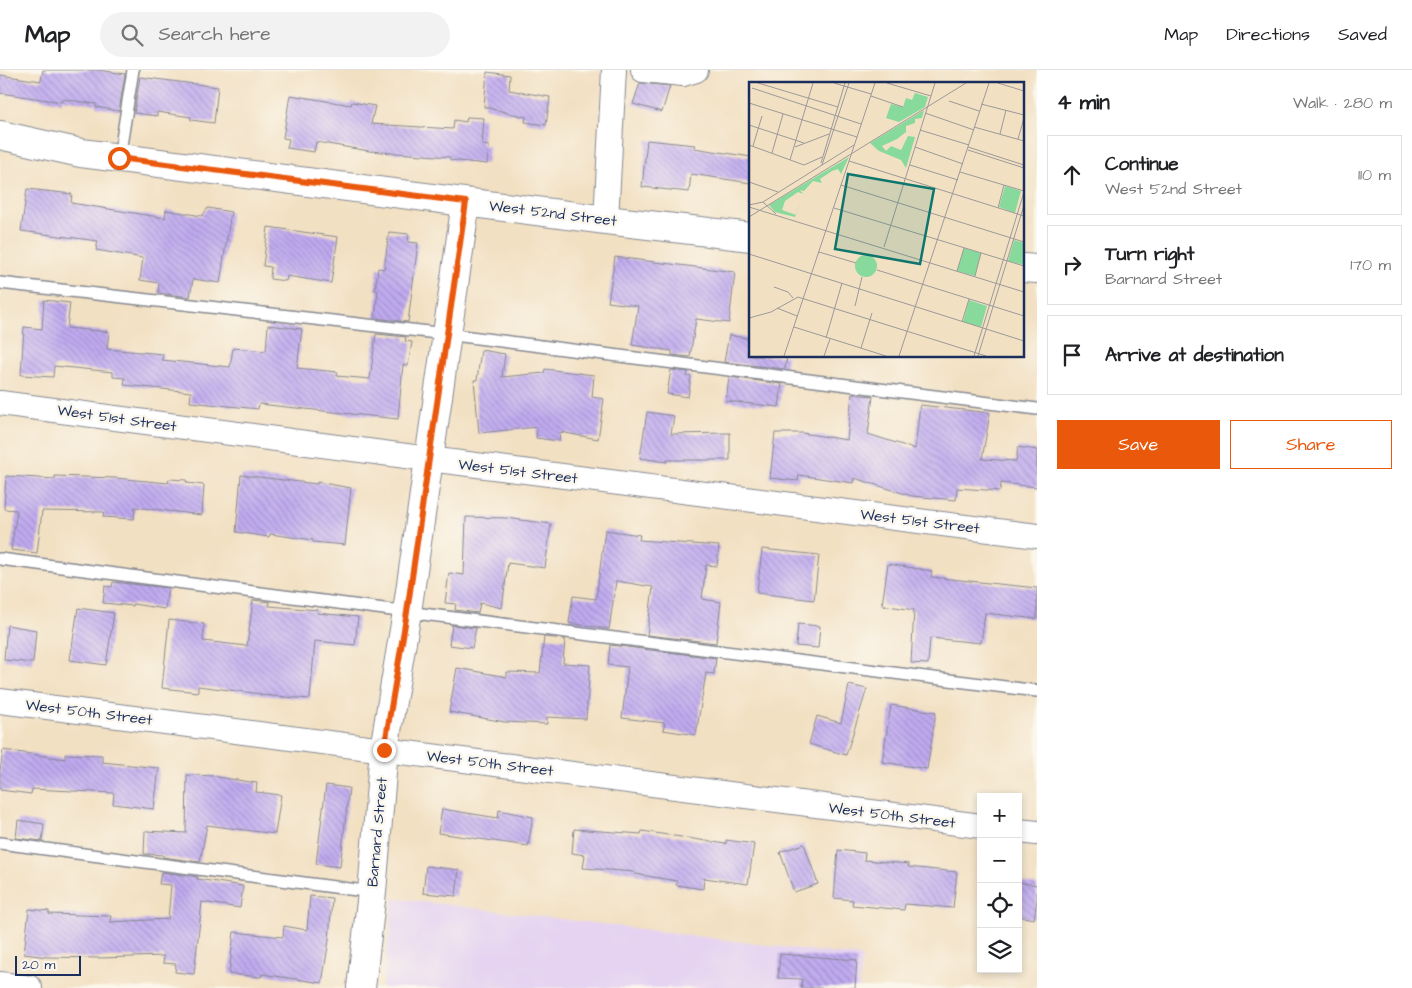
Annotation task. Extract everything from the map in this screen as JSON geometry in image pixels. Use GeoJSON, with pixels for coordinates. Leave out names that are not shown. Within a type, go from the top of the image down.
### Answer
{"type":"FeatureCollection","features":[{"type":"Feature","properties":{"kind":"street"},"geometry":{"type":"LineString","coordinates":[[606,220],[614,70]]}},
{"type":"Feature","properties":{"kind":"street"},"geometry":{"type":"LineString","coordinates":[[643,70],[683,74],[696,70]]}},
{"type":"Feature","properties":{"kind":"street","name":"West 52nd Street"},"geometry":{"type":"LineString","coordinates":[[0,135],[81,153],[749,237]]}},
{"type":"Feature","properties":{"kind":"street","name":"Barnard Street"},"geometry":{"type":"LineString","coordinates":[[361,988],[372,892],[384,750],[407,612],[466,202]]}},
{"type":"Feature","properties":{"kind":"street"},"geometry":{"type":"LineString","coordinates":[[1024,268],[1037,269]]}},
{"type":"Feature","properties":{"kind":"street","name":"West 51st Street"},"geometry":{"type":"LineString","coordinates":[[0,402],[429,459],[1037,536]]}},
{"type":"Feature","properties":{"kind":"street","name":"West 50th Street"},"geometry":{"type":"LineString","coordinates":[[0,701],[977,825]]}},
{"type":"Feature","properties":{"kind":"street"},"geometry":{"type":"LineString","coordinates":[[1022,831],[1037,833]]}},
{"type":"Feature","properties":{"kind":"street"},"geometry":{"type":"LineString","coordinates":[[0,984],[30,988]]}},
{"type":"Feature","properties":{"kind":"lane"},"geometry":{"type":"LineString","coordinates":[[119,158],[133,70]]}},
{"type":"Feature","properties":{"kind":"lane"},"geometry":{"type":"LineString","coordinates":[[0,283],[446,334],[1037,409]]}},
{"type":"Feature","properties":{"kind":"lane"},"geometry":{"type":"LineString","coordinates":[[0,559],[1037,691]]}},
{"type":"Feature","properties":{"kind":"lane"},"geometry":{"type":"LineString","coordinates":[[0,843],[372,892]]}},
{"type":"Feature","properties":{"kind":"shaded area"},"geometry":{"type":"Polygon","coordinates":[[[394,898],[862,957],[859,988],[382,988],[394,898]]]}},
{"type":"Feature","properties":{"kind":"building"},"geometry":{"type":"Polygon","coordinates":[[[43,70],[98,70],[125,74],[119,111],[96,107],[96,104],[62,99],[62,102],[0,93],[0,75],[41,81],[43,70]]]}},
{"type":"Feature","properties":{"kind":"building"},"geometry":{"type":"Polygon","coordinates":[[[487,72],[510,75],[509,90],[550,97],[546,125],[525,122],[526,117],[484,107],[487,72]]]}},
{"type":"Feature","properties":{"kind":"building"},"geometry":{"type":"Polygon","coordinates":[[[140,77],[218,87],[214,123],[191,120],[191,117],[157,112],[157,116],[134,113],[140,77]]]}},
{"type":"Feature","properties":{"kind":"building"},"geometry":{"type":"Polygon","coordinates":[[[640,83],[670,86],[662,112],[633,104],[640,83]]]}},
{"type":"Feature","properties":{"kind":"building"},"geometry":{"type":"Polygon","coordinates":[[[290,95],[351,105],[352,102],[375,106],[371,124],[453,129],[454,120],[466,122],[467,117],[484,118],[482,145],[489,146],[487,164],[450,160],[450,157],[369,151],[316,142],[314,152],[287,148],[289,139],[283,138],[290,95]]]}},
{"type":"Feature","properties":{"kind":"building"},"geometry":{"type":"Polygon","coordinates":[[[647,140],[695,145],[694,148],[749,157],[749,183],[691,174],[689,192],[642,187],[647,140]]]}},
{"type":"Feature","properties":{"kind":"building"},"geometry":{"type":"Polygon","coordinates":[[[27,189],[72,194],[71,203],[165,218],[166,210],[202,216],[208,208],[231,212],[220,283],[193,279],[190,297],[158,293],[159,283],[140,280],[143,258],[96,250],[98,241],[21,231],[27,189]]]}},
{"type":"Feature","properties":{"kind":"building"},"geometry":{"type":"Polygon","coordinates":[[[268,227],[338,237],[331,283],[287,276],[286,281],[270,279],[271,267],[263,266],[268,227]]]}},
{"type":"Feature","properties":{"kind":"building"},"geometry":{"type":"Polygon","coordinates":[[[389,232],[409,234],[408,242],[418,243],[408,322],[375,318],[378,290],[375,290],[378,268],[384,269],[389,232]]]}},
{"type":"Feature","properties":{"kind":"building"},"geometry":{"type":"Polygon","coordinates":[[[615,257],[735,272],[729,323],[696,319],[690,357],[672,355],[672,351],[632,345],[638,306],[608,302],[615,257]]]}},
{"type":"Feature","properties":{"kind":"building"},"geometry":{"type":"Polygon","coordinates":[[[44,300],[70,303],[67,328],[109,332],[107,349],[163,354],[162,360],[230,367],[233,348],[266,351],[268,325],[302,329],[297,368],[338,372],[337,376],[370,379],[376,334],[406,337],[405,341],[412,342],[408,366],[403,365],[398,419],[259,404],[258,409],[190,402],[191,392],[124,385],[125,378],[113,377],[113,372],[54,366],[53,377],[21,375],[24,327],[42,329],[44,300]]]}},
{"type":"Feature","properties":{"kind":"building"},"geometry":{"type":"Polygon","coordinates":[[[729,335],[749,339],[749,358],[787,358],[785,369],[724,362],[729,335]]]}},
{"type":"Feature","properties":{"kind":"building"},"geometry":{"type":"Polygon","coordinates":[[[481,350],[505,354],[502,377],[544,373],[545,369],[594,375],[592,397],[604,399],[598,439],[560,432],[559,441],[536,438],[537,427],[479,433],[474,380],[477,380],[481,350]]]}},
{"type":"Feature","properties":{"kind":"building"},"geometry":{"type":"Polygon","coordinates":[[[671,370],[688,372],[687,376],[691,377],[688,397],[667,394],[671,370]]]}},
{"type":"Feature","properties":{"kind":"building"},"geometry":{"type":"Polygon","coordinates":[[[729,377],[782,384],[779,407],[726,401],[729,377]]]}},
{"type":"Feature","properties":{"kind":"building"},"geometry":{"type":"Polygon","coordinates":[[[852,394],[873,396],[868,434],[915,449],[920,405],[990,413],[982,459],[1016,461],[1018,447],[1037,450],[1037,487],[1001,483],[1000,491],[957,488],[956,500],[912,496],[854,478],[853,483],[799,475],[798,481],[770,478],[775,433],[802,433],[847,440],[852,394]]]}},
{"type":"Feature","properties":{"kind":"building"},"geometry":{"type":"Polygon","coordinates":[[[647,412],[674,416],[671,434],[730,433],[730,460],[667,460],[667,462],[640,458],[647,412]]]}},
{"type":"Feature","properties":{"kind":"building"},"geometry":{"type":"Polygon","coordinates":[[[241,475],[317,484],[317,482],[351,488],[345,545],[313,542],[313,540],[270,534],[269,537],[236,532],[241,475]]]}},
{"type":"Feature","properties":{"kind":"building"},"geometry":{"type":"Polygon","coordinates":[[[6,476],[55,479],[55,476],[115,478],[168,483],[169,479],[186,480],[187,483],[204,485],[202,515],[135,507],[134,519],[103,517],[104,512],[42,511],[37,553],[11,550],[17,510],[4,509],[6,476]]]}},
{"type":"Feature","properties":{"kind":"building"},"geometry":{"type":"Polygon","coordinates":[[[466,517],[506,518],[551,524],[545,568],[508,563],[502,608],[480,603],[478,613],[455,610],[456,604],[445,603],[449,573],[464,575],[466,517]]]}},
{"type":"Feature","properties":{"kind":"building"},"geometry":{"type":"Polygon","coordinates":[[[605,530],[640,535],[639,540],[719,546],[717,566],[706,565],[702,599],[721,602],[716,643],[647,635],[653,587],[616,581],[609,629],[569,623],[573,596],[596,599],[605,530]]]}},
{"type":"Feature","properties":{"kind":"building"},"geometry":{"type":"Polygon","coordinates":[[[762,549],[819,555],[814,600],[757,593],[762,549]]]}},
{"type":"Feature","properties":{"kind":"building"},"geometry":{"type":"Polygon","coordinates":[[[888,564],[932,571],[931,577],[1037,588],[1037,619],[985,613],[981,643],[930,638],[928,664],[911,663],[914,610],[882,605],[888,564]]]}},
{"type":"Feature","properties":{"kind":"building"},"geometry":{"type":"Polygon","coordinates":[[[113,582],[168,588],[165,609],[133,604],[133,606],[103,603],[105,586],[112,587],[113,582]]]}},
{"type":"Feature","properties":{"kind":"building"},"geometry":{"type":"Polygon","coordinates":[[[253,600],[270,602],[269,606],[318,610],[317,613],[358,617],[355,645],[315,641],[310,699],[260,695],[198,686],[198,692],[162,688],[169,620],[204,624],[203,641],[247,646],[253,600]]]}},
{"type":"Feature","properties":{"kind":"building"},"geometry":{"type":"Polygon","coordinates":[[[78,608],[114,613],[106,665],[70,660],[78,608]]]}},
{"type":"Feature","properties":{"kind":"building"},"geometry":{"type":"Polygon","coordinates":[[[798,624],[820,626],[818,648],[796,646],[798,624]]]}},
{"type":"Feature","properties":{"kind":"building"},"geometry":{"type":"Polygon","coordinates":[[[7,625],[36,630],[33,663],[4,660],[7,625]]]}},
{"type":"Feature","properties":{"kind":"building"},"geometry":{"type":"Polygon","coordinates":[[[452,625],[476,628],[472,648],[449,645],[452,625]]]}},
{"type":"Feature","properties":{"kind":"building"},"geometry":{"type":"Polygon","coordinates":[[[544,637],[565,639],[563,663],[590,665],[586,719],[547,717],[547,724],[505,722],[449,712],[457,668],[507,677],[507,672],[540,673],[544,637]]]}},
{"type":"Feature","properties":{"kind":"building"},"geometry":{"type":"Polygon","coordinates":[[[610,645],[716,658],[714,674],[706,673],[696,735],[663,730],[665,723],[622,718],[628,667],[608,665],[610,645]]]}},
{"type":"Feature","properties":{"kind":"building"},"geometry":{"type":"Polygon","coordinates":[[[849,685],[867,689],[846,755],[809,744],[817,716],[841,723],[849,685]]]}},
{"type":"Feature","properties":{"kind":"building"},"geometry":{"type":"Polygon","coordinates":[[[891,705],[936,712],[927,769],[882,762],[891,705]]]}},
{"type":"Feature","properties":{"kind":"building"},"geometry":{"type":"Polygon","coordinates":[[[3,750],[65,759],[65,754],[102,755],[102,762],[159,768],[154,809],[113,804],[114,793],[32,789],[31,794],[0,790],[3,750]]]}},
{"type":"Feature","properties":{"kind":"building"},"geometry":{"type":"Polygon","coordinates":[[[187,775],[217,776],[257,783],[256,792],[281,795],[275,834],[207,825],[200,862],[163,857],[163,855],[144,854],[145,831],[186,833],[187,775]]]}},
{"type":"Feature","properties":{"kind":"building"},"geometry":{"type":"Polygon","coordinates":[[[326,785],[349,788],[340,867],[316,864],[326,785]]]}},
{"type":"Feature","properties":{"kind":"building"},"geometry":{"type":"Polygon","coordinates":[[[442,809],[498,818],[499,810],[533,817],[528,846],[438,833],[442,809]]]}},
{"type":"Feature","properties":{"kind":"building"},"geometry":{"type":"Polygon","coordinates":[[[18,820],[44,824],[42,841],[16,838],[18,820]]]}},
{"type":"Feature","properties":{"kind":"building"},"geometry":{"type":"Polygon","coordinates":[[[574,829],[641,834],[642,831],[726,844],[726,840],[754,844],[748,884],[704,878],[703,889],[676,885],[677,881],[635,874],[635,872],[583,868],[585,855],[572,853],[574,829]]]}},
{"type":"Feature","properties":{"kind":"building"},"geometry":{"type":"Polygon","coordinates":[[[804,844],[818,884],[794,892],[780,852],[804,844]]]}},
{"type":"Feature","properties":{"kind":"building"},"geometry":{"type":"Polygon","coordinates":[[[838,850],[865,853],[864,860],[909,864],[908,867],[957,872],[953,908],[905,904],[904,910],[852,905],[853,900],[834,898],[838,850]]]}},
{"type":"Feature","properties":{"kind":"building"},"geometry":{"type":"Polygon","coordinates":[[[426,866],[459,870],[456,896],[423,893],[426,866]]]}},
{"type":"Feature","properties":{"kind":"building"},"geometry":{"type":"Polygon","coordinates":[[[161,872],[243,886],[240,908],[202,902],[194,974],[175,972],[176,964],[163,963],[164,956],[99,958],[47,957],[24,954],[29,909],[49,911],[49,914],[111,916],[110,922],[168,919],[171,885],[159,884],[161,872]]]}},
{"type":"Feature","properties":{"kind":"building"},"geometry":{"type":"Polygon","coordinates":[[[1022,883],[1037,885],[1034,919],[1022,917],[1022,883]]]}},
{"type":"Feature","properties":{"kind":"building"},"geometry":{"type":"Polygon","coordinates":[[[310,896],[332,898],[329,940],[322,983],[262,974],[261,977],[229,974],[234,932],[283,937],[284,926],[307,930],[310,896]]]}},
{"type":"Feature","properties":{"kind":"building"},"geometry":{"type":"Polygon","coordinates":[[[780,954],[857,960],[855,988],[801,988],[802,979],[778,978],[780,954]]]}},
{"type":"Feature","properties":{"kind":"route"},"geometry":{"type":"LineString","coordinates":[[119,158],[466,202],[407,612],[384,750]]}}]}
